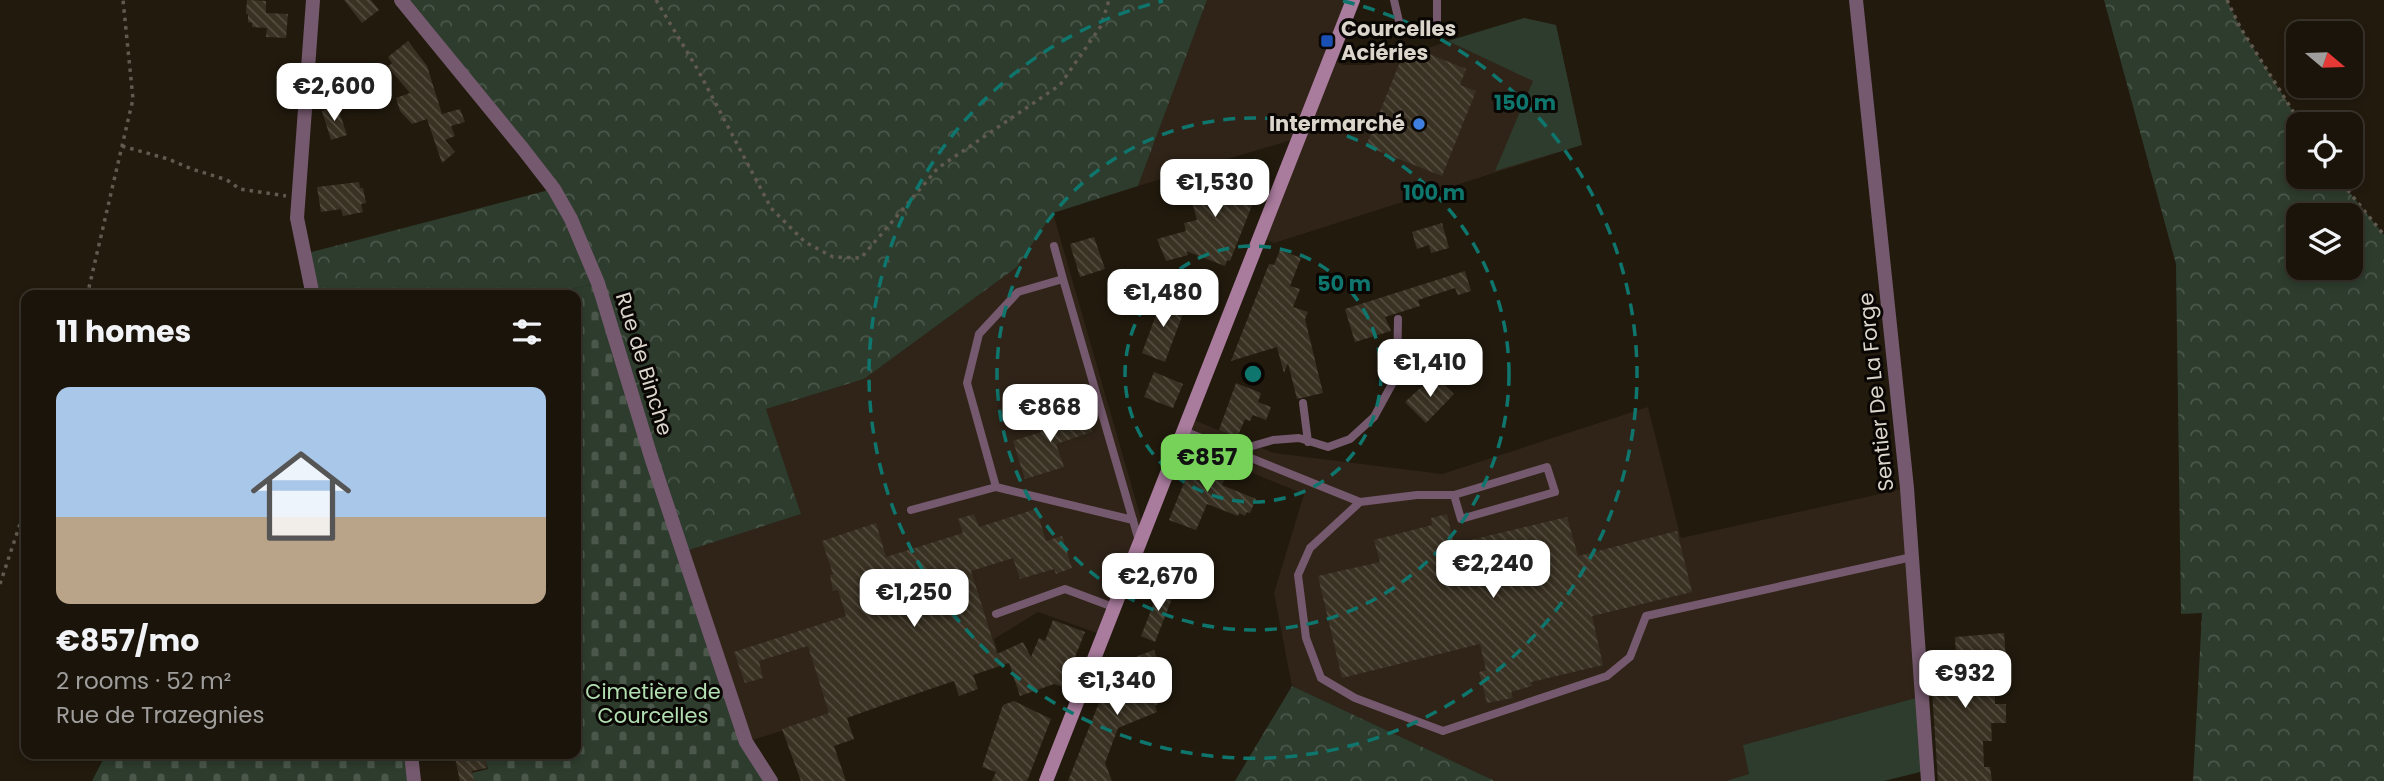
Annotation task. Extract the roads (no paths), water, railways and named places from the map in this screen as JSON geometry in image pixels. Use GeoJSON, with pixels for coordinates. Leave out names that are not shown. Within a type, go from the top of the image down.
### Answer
{"type":"FeatureCollection","features":[{"type":"Feature","properties":{"kind":"main road"},"geometry":{"type":"LineString","coordinates":[[1046,781],[1353,0]]}},
{"type":"Feature","properties":{"kind":"street"},"geometry":{"type":"LineString","coordinates":[[312,290],[297,218],[313,0]]}},
{"type":"Feature","properties":{"kind":"street","name":"Rue de Binche"},"geometry":{"type":"LineString","coordinates":[[401,0],[523,149],[554,189],[571,219],[598,283],[651,457],[747,742],[771,781]]}},
{"type":"Feature","properties":{"kind":"street","name":"Sentier De La Forge"},"geometry":{"type":"LineString","coordinates":[[1856,0],[1912,556],[1928,781]]}},
{"type":"Feature","properties":{"kind":"street"},"geometry":{"type":"LineString","coordinates":[[412,759],[414,781]]}},
{"type":"Feature","properties":{"kind":"lane"},"geometry":{"type":"LineString","coordinates":[[1394,0],[1402,34]]}},
{"type":"Feature","properties":{"kind":"lane"},"geometry":{"type":"LineString","coordinates":[[1437,0],[1437,22]]}},
{"type":"Feature","properties":{"kind":"lane"},"geometry":{"type":"LineString","coordinates":[[1054,246],[1139,541]]}},
{"type":"Feature","properties":{"kind":"lane"},"geometry":{"type":"LineString","coordinates":[[996,487],[967,383],[979,334],[1018,292],[1063,279]]}},
{"type":"Feature","properties":{"kind":"lane"},"geometry":{"type":"LineString","coordinates":[[1234,452],[1273,440],[1298,438],[1328,447],[1350,439],[1374,417],[1397,375],[1398,319]]}},
{"type":"Feature","properties":{"kind":"lane"},"geometry":{"type":"LineString","coordinates":[[1397,375],[1410,371],[1429,354]]}},
{"type":"Feature","properties":{"kind":"lane"},"geometry":{"type":"LineString","coordinates":[[1303,402],[1308,442]]}},
{"type":"Feature","properties":{"kind":"lane"},"geometry":{"type":"LineString","coordinates":[[1184,431],[1360,502],[1417,495],[1454,495],[1547,467],[1555,492],[1461,519],[1454,495]]}},
{"type":"Feature","properties":{"kind":"lane"},"geometry":{"type":"LineString","coordinates":[[911,510],[996,487],[1133,520]]}},
{"type":"Feature","properties":{"kind":"lane"},"geometry":{"type":"LineString","coordinates":[[1360,502],[1310,548],[1298,575],[1306,638],[1321,678],[1355,698],[1443,732],[1607,676],[1630,657],[1646,616],[1912,556]]}},
{"type":"Feature","properties":{"kind":"lane"},"geometry":{"type":"LineString","coordinates":[[996,614],[1065,589],[1113,607]]}},
{"type":"Feature","properties":{"kind":"place","name":"Courcelles Aciéries"},"geometry":{"type":"Point","coordinates":[1327,41]}},
{"type":"Feature","properties":{"kind":"place","name":"Intermarché"},"geometry":{"type":"Point","coordinates":[1419,124]}},
{"type":"Feature","properties":{"kind":"park label","name":"Cimetière de Courcelles"},"geometry":{"type":"Point","coordinates":[653,704]}}]}
